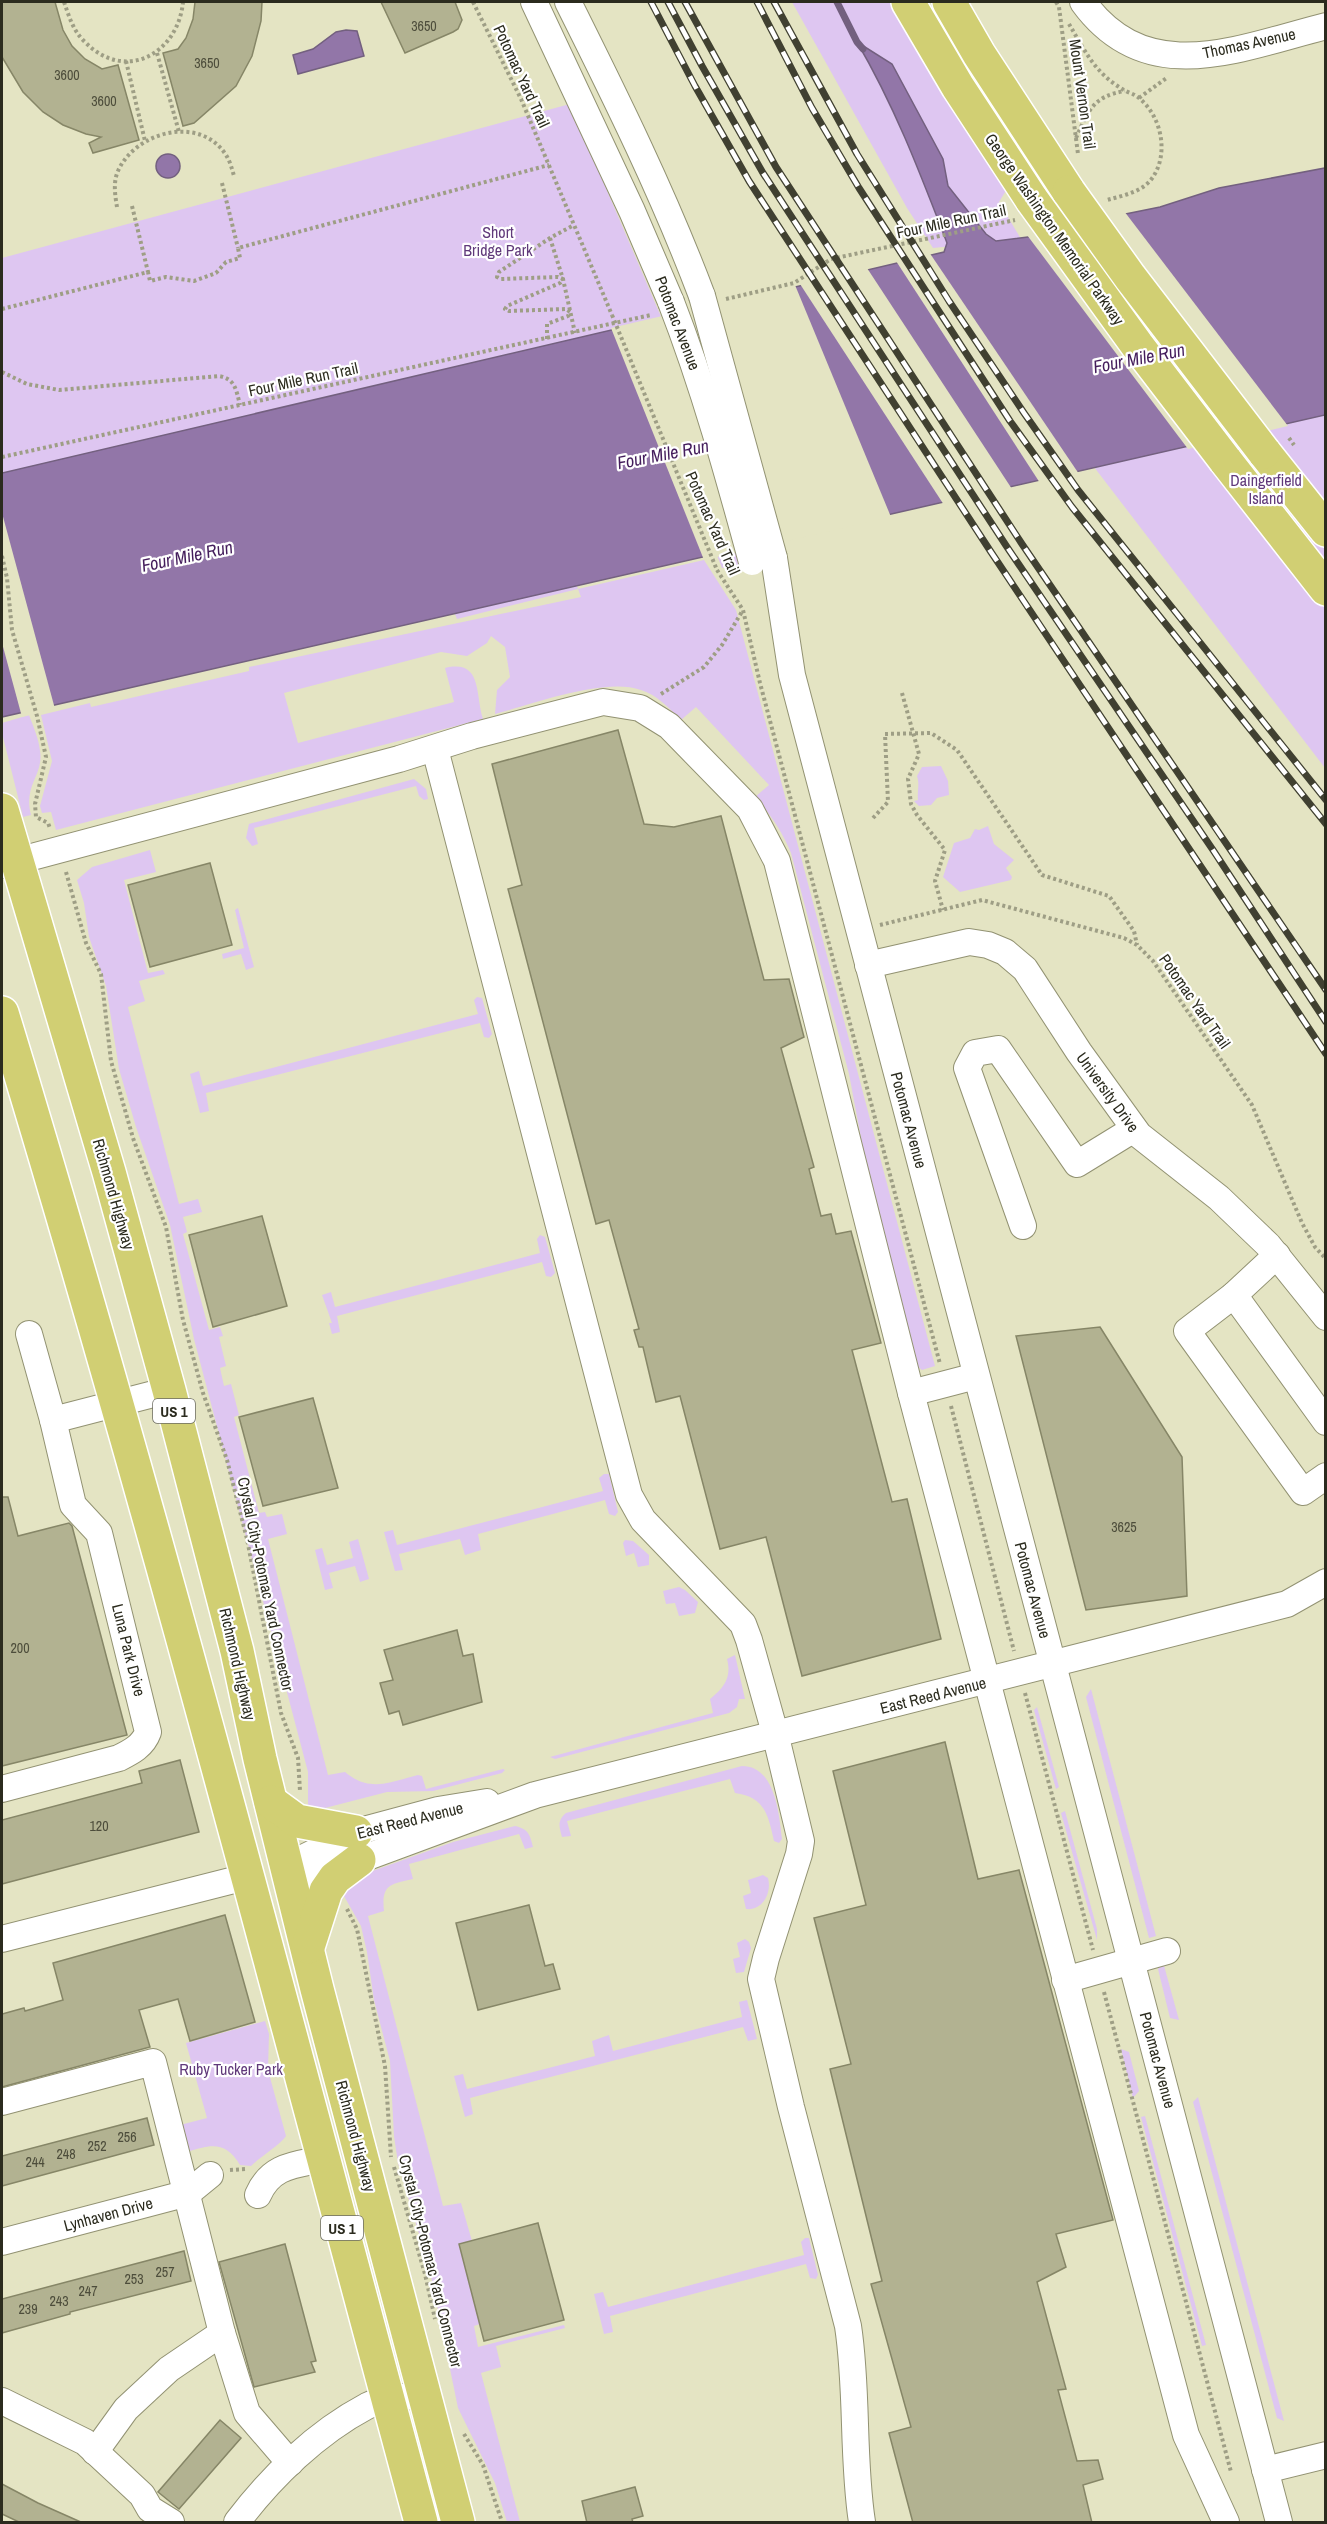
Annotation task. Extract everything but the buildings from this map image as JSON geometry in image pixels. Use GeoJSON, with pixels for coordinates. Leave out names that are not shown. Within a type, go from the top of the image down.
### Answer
{"type":"FeatureCollection","features":[{"type":"Feature","properties":{"kind":"highway","name":"George Washington Memorial Parkway"},"geometry":{"type":"LineString","coordinates":[[908,2],[1029,209],[1326,589]]}},
{"type":"Feature","properties":{"kind":"highway","name":"George Washington Memorial Parkway"},"geometry":{"type":"LineString","coordinates":[[949,2],[979,54],[1069,192],[1130,278],[1326,530]]}},
{"type":"Feature","properties":{"kind":"highway","name":"Richmond Highway"},"geometry":{"type":"LineString","coordinates":[[2,810],[8,863],[109,1172],[237,1651],[274,1853],[323,2159],[421,2523]]}},
{"type":"Feature","properties":{"kind":"highway"},"geometry":{"type":"LineString","coordinates":[[2,1013],[116,1404],[225,1800],[249,1833],[274,1853],[297,1821],[357,1846],[326,1891],[307,1949]]}},
{"type":"Feature","properties":{"kind":"highway","name":"Richmond Highway"},"geometry":{"type":"LineString","coordinates":[[274,1853],[307,1949],[458,2523]]}},
{"type":"Feature","properties":{"kind":"street","name":"Potomac Avenue"},"geometry":{"type":"LineString","coordinates":[[534,2],[632,211],[671,302],[763,560]]}},
{"type":"Feature","properties":{"kind":"street","name":"Potomac Avenue"},"geometry":{"type":"LineString","coordinates":[[568,2],[642,152],[680,238],[702,296],[763,560],[788,657],[1279,2523]]}},
{"type":"Feature","properties":{"kind":"street","name":"Thomas Avenue"},"geometry":{"type":"LineString","coordinates":[[1071,4],[1100,22],[1123,41],[1162,54],[1199,55],[1232,50],[1326,26]]}},
{"type":"Feature","properties":{"kind":"street"},"geometry":{"type":"LineString","coordinates":[[8,863],[603,702],[640,708],[669,726],[750,809],[777,861],[911,1393],[1186,2435],[1226,2523]]}},
{"type":"Feature","properties":{"kind":"street"},"geometry":{"type":"LineString","coordinates":[[435,748],[629,1495],[643,1520],[743,1624],[775,1733],[801,1841],[801,1848],[761,1979],[848,2326],[852,2355],[858,2498],[862,2523]]}},
{"type":"Feature","properties":{"kind":"street","name":"University Drive"},"geometry":{"type":"LineString","coordinates":[[868,965],[969,942],[988,945],[1005,952],[1025,969],[1079,1052],[1139,1136],[1219,1198],[1277,1255],[1326,1317]]}},
{"type":"Feature","properties":{"kind":"street"},"geometry":{"type":"LineString","coordinates":[[1023,1226],[967,1068],[975,1053],[998,1049],[1077,1164],[1134,1129]]}},
{"type":"Feature","properties":{"kind":"street"},"geometry":{"type":"LineString","coordinates":[[1277,1255],[1234,1295],[1187,1332],[1303,1492],[1326,1476]]}},
{"type":"Feature","properties":{"kind":"street"},"geometry":{"type":"LineString","coordinates":[[1234,1295],[1326,1422]]}},
{"type":"Feature","properties":{"kind":"street","name":"Luna Park Drive"},"geometry":{"type":"LineString","coordinates":[[2,1789],[119,1758],[133,1751],[145,1740],[148,1732],[99,1533],[74,1505],[29,1334]]}},
{"type":"Feature","properties":{"kind":"street"},"geometry":{"type":"LineString","coordinates":[[911,1393],[976,1376]]}},
{"type":"Feature","properties":{"kind":"street"},"geometry":{"type":"LineString","coordinates":[[53,1420],[169,1390]]}},
{"type":"Feature","properties":{"kind":"street","name":"East Reed Avenue"},"geometry":{"type":"LineString","coordinates":[[2,1939],[274,1853],[310,1873],[357,1846],[535,1795],[1287,1604],[1326,1582]]}},
{"type":"Feature","properties":{"kind":"street"},"geometry":{"type":"LineString","coordinates":[[1065,1980],[1167,1951]]}},
{"type":"Feature","properties":{"kind":"street"},"geometry":{"type":"LineString","coordinates":[[2,2102],[153,2062],[222,2332],[247,2413],[290,2463]]}},
{"type":"Feature","properties":{"kind":"street"},"geometry":{"type":"LineString","coordinates":[[258,2194],[264,2182],[285,2167],[323,2159]]}},
{"type":"Feature","properties":{"kind":"street","name":"Lynhaven Drive"},"geometry":{"type":"LineString","coordinates":[[2,2242],[188,2193],[210,2175]]}},
{"type":"Feature","properties":{"kind":"street"},"geometry":{"type":"LineString","coordinates":[[95,2451],[126,2409],[143,2393],[169,2369],[222,2332]]}},
{"type":"Feature","properties":{"kind":"street"},"geometry":{"type":"LineString","coordinates":[[237,2523],[290,2463],[335,2427],[368,2405],[425,2394]]}},
{"type":"Feature","properties":{"kind":"street"},"geometry":{"type":"LineString","coordinates":[[2,2401],[85,2442],[142,2495],[150,2509],[171,2523]]}},
{"type":"Feature","properties":{"kind":"street"},"geometry":{"type":"LineString","coordinates":[[1265,2470],[1326,2455]]}},
{"type":"Feature","properties":{"kind":"path"},"geometry":{"type":"LineString","coordinates":[[64,2],[72,26],[83,41],[97,53],[126,61],[142,59],[158,53],[177,29],[183,2]]}},
{"type":"Feature","properties":{"kind":"path","name":"Potomac Yard Trail"},"geometry":{"type":"LineString","coordinates":[[473,2],[521,99],[717,570],[743,610],[760,683],[1012,1643]]}},
{"type":"Feature","properties":{"kind":"path","name":"Mount Vernon Trail"},"geometry":{"type":"LineString","coordinates":[[1056,2],[1071,4],[1076,139],[1077,153],[1082,161]]}},
{"type":"Feature","properties":{"kind":"path"},"geometry":{"type":"LineString","coordinates":[[1071,4],[1096,68],[1125,91],[1139,98],[1153,114],[1161,137],[1159,163],[1148,182],[1138,190],[1101,202]]}},
{"type":"Feature","properties":{"kind":"path"},"geometry":{"type":"LineString","coordinates":[[158,53],[179,132]]}},
{"type":"Feature","properties":{"kind":"path"},"geometry":{"type":"LineString","coordinates":[[126,61],[145,141]]}},
{"type":"Feature","properties":{"kind":"path"},"geometry":{"type":"LineString","coordinates":[[1076,139],[1096,102],[1108,94],[1125,91]]}},
{"type":"Feature","properties":{"kind":"path"},"geometry":{"type":"LineString","coordinates":[[117,207],[114,193],[117,171],[127,155],[145,141],[162,134],[179,132],[204,137],[216,144],[225,153],[234,176]]}},
{"type":"Feature","properties":{"kind":"path"},"geometry":{"type":"LineString","coordinates":[[238,248],[549,165]]}},
{"type":"Feature","properties":{"kind":"path"},"geometry":{"type":"LineString","coordinates":[[132,206],[150,281],[166,278],[200,279],[216,273],[226,262],[240,258],[222,183]]}},
{"type":"Feature","properties":{"kind":"path","name":"Four Mile Run Trail"},"geometry":{"type":"LineString","coordinates":[[794,283],[831,259],[994,225],[1029,209]]}},
{"type":"Feature","properties":{"kind":"path"},"geometry":{"type":"LineString","coordinates":[[563,279],[558,277],[501,279],[497,277],[499,272],[574,225]]}},
{"type":"Feature","properties":{"kind":"path"},"geometry":{"type":"LineString","coordinates":[[550,238],[563,279],[575,333]]}},
{"type":"Feature","properties":{"kind":"path"},"geometry":{"type":"LineString","coordinates":[[2,309],[148,272]]}},
{"type":"Feature","properties":{"kind":"path"},"geometry":{"type":"LineString","coordinates":[[563,279],[560,283],[507,306],[505,309],[508,311],[566,309],[570,312]]}},
{"type":"Feature","properties":{"kind":"path"},"geometry":{"type":"LineString","coordinates":[[547,339],[547,324],[567,316],[570,312]]}},
{"type":"Feature","properties":{"kind":"path","name":"Four Mile Run Trail"},"geometry":{"type":"LineString","coordinates":[[2,457],[609,325]]}},
{"type":"Feature","properties":{"kind":"path"},"geometry":{"type":"LineString","coordinates":[[2,372],[27,384],[59,390],[219,376],[234,382],[240,405]]}},
{"type":"Feature","properties":{"kind":"path"},"geometry":{"type":"LineString","coordinates":[[2,556],[7,578],[12,630],[37,716],[46,757],[35,804],[36,817],[48,823]]}},
{"type":"Feature","properties":{"kind":"path"},"geometry":{"type":"LineString","coordinates":[[640,708],[704,667],[722,645],[743,610]]}},
{"type":"Feature","properties":{"kind":"path"},"geometry":{"type":"LineString","coordinates":[[902,693],[919,754],[908,779],[912,804],[917,815],[945,850],[935,881],[943,910]]}},
{"type":"Feature","properties":{"kind":"path"},"geometry":{"type":"LineString","coordinates":[[873,818],[888,802],[885,734],[931,733],[957,750],[1042,875],[1109,896],[1134,931],[1137,945]]}},
{"type":"Feature","properties":{"kind":"path","name":"Crystal City-Potomac Yard Connector"},"geometry":{"type":"LineString","coordinates":[[70,883],[86,943],[100,974],[111,1062],[133,1138],[166,1227],[183,1320],[203,1393],[227,1460],[247,1539],[281,1713],[298,1758],[274,1853]]}},
{"type":"Feature","properties":{"kind":"path","name":"Potomac Yard Trail"},"geometry":{"type":"LineString","coordinates":[[900,921],[982,900],[1124,938],[1137,945],[1153,961],[1252,1105],[1302,1223],[1315,1247],[1326,1259]]}},
{"type":"Feature","properties":{"kind":"path"},"geometry":{"type":"LineString","coordinates":[[1027,1702],[1232,2476]]}},
{"type":"Feature","properties":{"kind":"path","name":"Crystal City-Potomac Yard Connector"},"geometry":{"type":"LineString","coordinates":[[342,1903],[357,1929],[385,2066],[391,2157],[425,2274],[435,2320]]}},
{"type":"Feature","properties":{"kind":"path"},"geometry":{"type":"LineString","coordinates":[[460,2423],[483,2465],[502,2523]]}},
{"type":"Feature","properties":{"kind":"green space"},"geometry":{"type":"Polygon","coordinates":[[[792,2],[890,2],[1007,189],[999,202],[1021,239],[933,248],[907,208],[792,2]]]}},
{"type":"Feature","properties":{"kind":"green space","name":"Short Bridge Park"},"geometry":{"type":"Polygon","coordinates":[[[570,104],[662,319],[716,479],[739,565],[722,568],[626,328],[489,360],[578,589],[457,619],[363,389],[2,473],[2,258],[570,104]]]}},
{"type":"Feature","properties":{"kind":"green space","name":"Daingerfield Island"},"geometry":{"type":"Polygon","coordinates":[[[1325,415],[1325,768],[1094,467],[1325,415]]]}},
{"type":"Feature","properties":{"kind":"green space"},"geometry":{"type":"Polygon","coordinates":[[[704,560],[736,610],[935,1366],[922,1370],[917,1366],[868,1175],[849,1074],[791,853],[776,824],[755,797],[769,785],[696,707],[681,720],[662,702],[647,692],[626,687],[608,687],[569,693],[495,714],[497,690],[510,677],[505,647],[491,636],[487,643],[467,656],[441,652],[284,693],[298,743],[454,702],[445,668],[457,667],[466,669],[472,674],[483,719],[56,830],[51,812],[42,813],[40,806],[52,761],[41,715],[90,703],[91,707],[249,671],[249,667],[581,597],[578,589],[704,560]]]}},
{"type":"Feature","properties":{"kind":"green space"},"geometry":{"type":"Polygon","coordinates":[[[29,715],[38,742],[40,759],[31,788],[29,805],[31,815],[23,817],[2,733],[2,723],[29,715]]]}},
{"type":"Feature","properties":{"kind":"green space"},"geometry":{"type":"Polygon","coordinates":[[[941,766],[948,781],[949,795],[937,798],[931,805],[919,806],[914,801],[918,800],[917,776],[922,767],[941,766]]]}},
{"type":"Feature","properties":{"kind":"green space"},"geometry":{"type":"Polygon","coordinates":[[[414,779],[426,789],[428,799],[424,800],[419,796],[416,786],[254,828],[258,844],[252,846],[246,838],[249,824],[414,779]]]}},
{"type":"Feature","properties":{"kind":"green space"},"geometry":{"type":"Polygon","coordinates":[[[988,826],[994,844],[1014,860],[1006,868],[1012,877],[1011,880],[960,892],[943,877],[954,843],[970,838],[975,829],[979,830],[988,826]]]}},
{"type":"Feature","properties":{"kind":"green space"},"geometry":{"type":"Polygon","coordinates":[[[150,850],[156,872],[124,880],[148,973],[163,970],[165,974],[139,981],[145,1001],[128,1007],[179,1204],[198,1199],[202,1212],[183,1217],[187,1232],[183,1234],[209,1330],[220,1327],[223,1336],[219,1337],[226,1366],[220,1368],[224,1386],[231,1384],[239,1415],[234,1417],[259,1513],[265,1512],[267,1517],[282,1514],[287,1534],[268,1539],[328,1775],[345,1772],[363,1782],[380,1784],[418,1775],[422,1776],[426,1789],[505,1770],[502,1773],[433,1791],[387,1792],[325,1808],[308,1807],[308,1772],[194,1339],[170,1225],[136,1127],[119,1069],[106,986],[89,937],[84,903],[77,880],[92,867],[150,850]]]}},
{"type":"Feature","properties":{"kind":"green space"},"geometry":{"type":"Polygon","coordinates":[[[238,908],[254,967],[246,970],[241,954],[223,959],[222,954],[244,948],[235,910],[238,908]]]}},
{"type":"Feature","properties":{"kind":"green space"},"geometry":{"type":"Polygon","coordinates":[[[477,997],[482,998],[492,1034],[489,1038],[484,1037],[480,1023],[206,1093],[209,1111],[200,1113],[190,1074],[199,1071],[203,1086],[478,1014],[474,1000],[477,997]]]}},
{"type":"Feature","properties":{"kind":"green space"},"geometry":{"type":"Polygon","coordinates":[[[540,1235],[545,1237],[555,1273],[551,1277],[546,1276],[542,1262],[337,1316],[340,1332],[332,1334],[329,1323],[332,1323],[322,1295],[331,1292],[335,1307],[540,1253],[537,1239],[540,1235]]]}},
{"type":"Feature","properties":{"kind":"green space"},"geometry":{"type":"Polygon","coordinates":[[[604,1474],[609,1474],[618,1512],[615,1516],[609,1514],[605,1500],[478,1534],[481,1550],[465,1555],[460,1539],[399,1554],[403,1570],[395,1571],[384,1532],[393,1530],[397,1545],[603,1491],[599,1478],[604,1474]]]}},
{"type":"Feature","properties":{"kind":"green space"},"geometry":{"type":"Polygon","coordinates":[[[358,1539],[369,1579],[360,1582],[355,1566],[329,1573],[333,1588],[325,1590],[315,1550],[322,1548],[327,1565],[353,1558],[349,1542],[358,1539]]]}},
{"type":"Feature","properties":{"kind":"green space"},"geometry":{"type":"Polygon","coordinates":[[[625,1540],[633,1541],[649,1555],[649,1565],[638,1567],[634,1553],[626,1556],[623,1543],[625,1540]]]}},
{"type":"Feature","properties":{"kind":"green space"},"geometry":{"type":"Polygon","coordinates":[[[679,1587],[698,1602],[695,1613],[679,1616],[675,1603],[666,1604],[663,1591],[679,1587]]]}},
{"type":"Feature","properties":{"kind":"green space"},"geometry":{"type":"Polygon","coordinates":[[[735,1655],[745,1699],[739,1699],[737,1707],[729,1713],[555,1759],[550,1757],[713,1713],[710,1699],[726,1682],[727,1659],[735,1655]]]}},
{"type":"Feature","properties":{"kind":"green space"},"geometry":{"type":"Polygon","coordinates":[[[1091,1689],[1156,1936],[1149,1938],[1086,1697],[1091,1689]]]}},
{"type":"Feature","properties":{"kind":"green space"},"geometry":{"type":"Polygon","coordinates":[[[1037,1707],[1059,1787],[1056,1789],[1034,1710],[1037,1707]]]}},
{"type":"Feature","properties":{"kind":"green space"},"geometry":{"type":"Polygon","coordinates":[[[742,1766],[753,1768],[768,1782],[777,1804],[782,1839],[779,1843],[774,1841],[764,1809],[753,1799],[735,1793],[730,1779],[567,1821],[571,1836],[562,1837],[560,1824],[566,1813],[742,1766]]]}},
{"type":"Feature","properties":{"kind":"green space"},"geometry":{"type":"Polygon","coordinates":[[[1065,1811],[1097,1929],[1097,1940],[1061,1813],[1065,1811]]]}},
{"type":"Feature","properties":{"kind":"green space"},"geometry":{"type":"Polygon","coordinates":[[[515,1826],[528,1833],[533,1847],[525,1849],[519,1834],[409,1864],[413,1879],[389,1887],[384,1895],[384,1911],[368,1916],[443,2206],[461,2203],[472,2241],[480,2324],[474,2326],[478,2347],[564,2325],[565,2328],[496,2346],[501,2367],[481,2373],[520,2522],[507,2522],[495,2483],[458,2408],[430,2271],[398,2163],[394,2136],[390,2061],[374,2000],[367,1952],[361,1926],[340,1889],[356,1877],[453,1842],[515,1826]]]}},
{"type":"Feature","properties":{"kind":"green space"},"geometry":{"type":"Polygon","coordinates":[[[763,1875],[768,1878],[769,1883],[765,1900],[757,1907],[746,1909],[743,1896],[751,1893],[748,1880],[763,1875]]]}},
{"type":"Feature","properties":{"kind":"green space"},"geometry":{"type":"Polygon","coordinates":[[[745,1939],[751,1948],[744,1972],[736,1973],[733,1959],[740,1957],[737,1943],[745,1939]]]}},
{"type":"Feature","properties":{"kind":"green space"},"geometry":{"type":"Polygon","coordinates":[[[1163,1962],[1179,2020],[1170,2018],[1158,1969],[1163,1962]]]}},
{"type":"Feature","properties":{"kind":"green space"},"geometry":{"type":"Polygon","coordinates":[[[747,2000],[757,2039],[748,2041],[743,2027],[470,2098],[473,2114],[465,2117],[454,2076],[463,2074],[467,2089],[595,2056],[592,2041],[609,2035],[613,2051],[742,2017],[739,2002],[747,2000]]]}},
{"type":"Feature","properties":{"kind":"green space","name":"Ruby Tucker Park"},"geometry":{"type":"Polygon","coordinates":[[[265,2021],[269,2034],[268,2070],[286,2136],[251,2166],[240,2165],[229,2152],[217,2146],[187,2152],[180,2125],[207,2118],[186,2043],[265,2021]]]}},
{"type":"Feature","properties":{"kind":"green space"},"geometry":{"type":"Polygon","coordinates":[[[1121,2049],[1129,2052],[1139,2091],[1133,2098],[1121,2049]]]}},
{"type":"Feature","properties":{"kind":"green space"},"geometry":{"type":"Polygon","coordinates":[[[1198,2097],[1284,2421],[1277,2418],[1193,2102],[1198,2097]]]}},
{"type":"Feature","properties":{"kind":"green space"},"geometry":{"type":"Polygon","coordinates":[[[1145,2116],[1206,2345],[1202,2346],[1141,2117],[1145,2116]]]}},
{"type":"Feature","properties":{"kind":"green space"},"geometry":{"type":"Polygon","coordinates":[[[809,2238],[818,2275],[816,2279],[810,2278],[806,2264],[610,2316],[613,2332],[604,2334],[594,2294],[603,2292],[608,2307],[804,2255],[801,2242],[809,2238]]]}},
{"type":"Feature","properties":{"kind":"water"},"geometry":{"type":"Polygon","coordinates":[[[357,31],[364,56],[298,74],[293,55],[313,49],[336,32],[357,31]]]}},
{"type":"Feature","properties":{"kind":"water","name":"Four Mile Run"},"geometry":{"type":"Polygon","coordinates":[[[857,42],[892,64],[943,159],[948,186],[986,234],[996,241],[1036,236],[1081,223],[1160,207],[1219,188],[1325,168],[1325,415],[2,717],[2,473],[944,252],[947,243],[917,166],[871,66],[857,42]]]}},
{"type":"Feature","properties":{"kind":"water"},"geometry":{"type":"Polygon","coordinates":[[[168,154],[173,155],[179,161],[179,171],[173,177],[168,178],[163,177],[157,171],[156,166],[157,161],[163,155],[168,154]]]}},
{"type":"Feature","properties":{"kind":"pier"},"geometry":{"type":"Polygon","coordinates":[[[1124,211],[1288,426],[1188,449],[1027,235],[1060,223],[1124,211]]]}},
{"type":"Feature","properties":{"kind":"pier"},"geometry":{"type":"Polygon","coordinates":[[[929,252],[1079,474],[1040,483],[896,261],[929,252]]]}},
{"type":"Feature","properties":{"kind":"pier"},"geometry":{"type":"Polygon","coordinates":[[[867,268],[1012,489],[944,505],[800,284],[867,268]]]}},
{"type":"Feature","properties":{"kind":"pier"},"geometry":{"type":"Polygon","coordinates":[[[795,285],[891,517],[704,560],[611,328],[795,285]]]}},
{"type":"Feature","properties":{"kind":"pier"},"geometry":{"type":"Polygon","coordinates":[[[2,513],[55,709],[22,717],[2,643],[2,513]]]}},
{"type":"Feature","properties":{"kind":"waterway"},"geometry":{"type":"LineString","coordinates":[[837,2],[857,42],[863,49]]}},
{"type":"Feature","properties":{"kind":"railway"},"geometry":{"type":"LineString","coordinates":[[651,2],[749,181],[991,552],[1326,1054]]}},
{"type":"Feature","properties":{"kind":"railway"},"geometry":{"type":"LineString","coordinates":[[668,2],[763,173],[1007,547],[1213,850],[1326,1022]]}},
{"type":"Feature","properties":{"kind":"railway"},"geometry":{"type":"LineString","coordinates":[[685,2],[776,167],[1022,544],[1326,990]]}},
{"type":"Feature","properties":{"kind":"railway"},"geometry":{"type":"LineString","coordinates":[[757,2],[812,108],[859,188],[1010,421],[1072,507],[1326,824]]}},
{"type":"Feature","properties":{"kind":"railway"},"geometry":{"type":"LineString","coordinates":[[774,2],[857,154],[949,301],[1024,413],[1078,490],[1326,800]]}}]}
